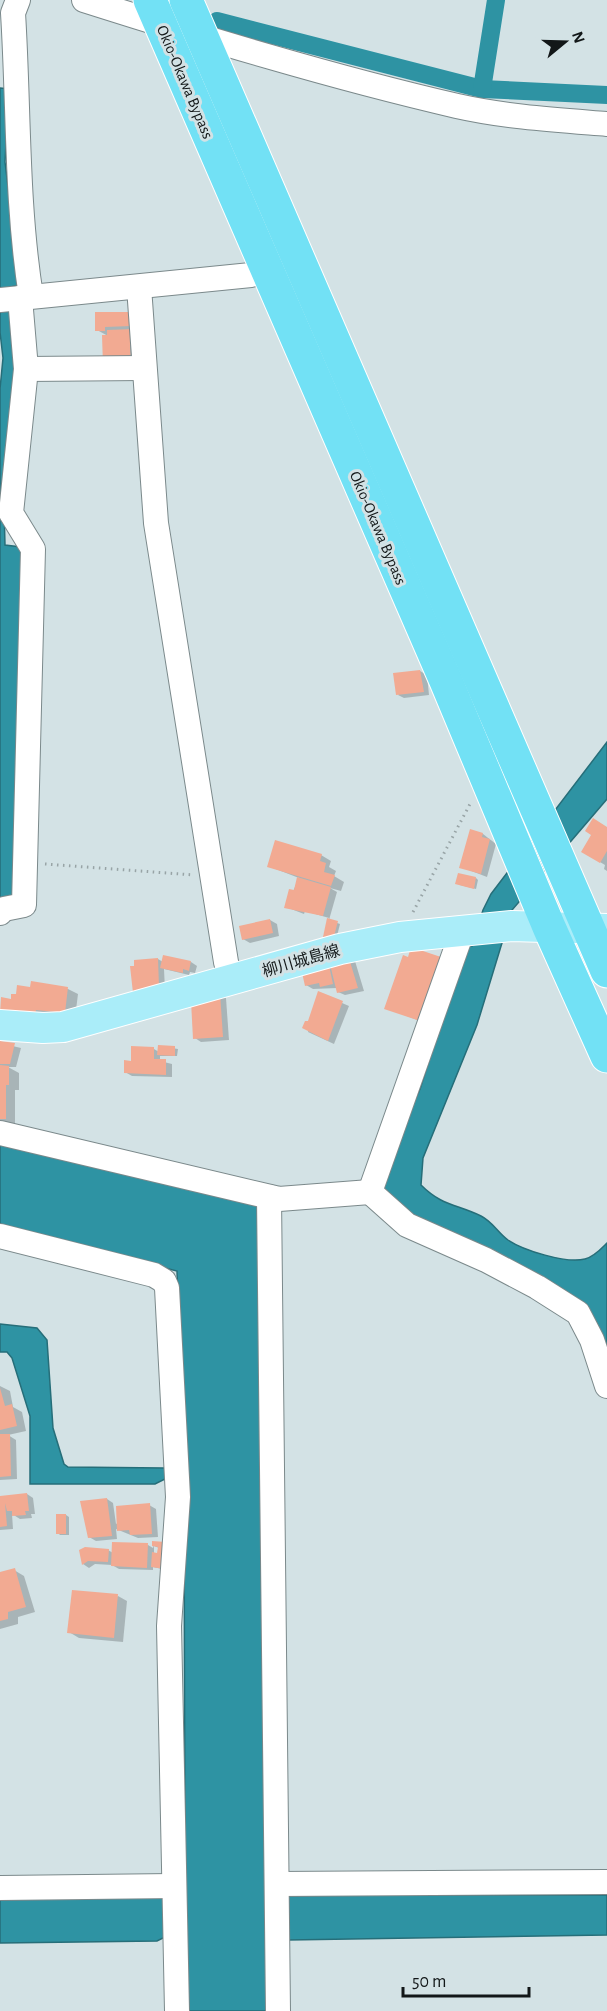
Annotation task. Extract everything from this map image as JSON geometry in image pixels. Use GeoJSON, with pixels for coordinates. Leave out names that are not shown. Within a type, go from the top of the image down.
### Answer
{"type":"FeatureCollection","features":[{"type":"Feature","properties":{"kind":"highway","name":"Okio-Okawa Bypass"},"geometry":{"type":"LineString","coordinates":[[186,0],[467,653],[559,857],[598,929],[607,971]]}},
{"type":"Feature","properties":{"kind":"highway","name":"Okio-Okawa Bypass"},"geometry":{"type":"LineString","coordinates":[[155,12],[446,681],[516,852],[607,1056]]}},
{"type":"Feature","properties":{"kind":"main road","name":"柳川城島線"},"geometry":{"type":"LineString","coordinates":[[0,1025],[43,1029],[63,1027],[339,949],[400,937],[512,926],[598,929]]}},
{"type":"Feature","properties":{"kind":"street"},"geometry":{"type":"LineString","coordinates":[[0,913],[4,909],[24,905],[33,549],[11,513],[26,369],[17,298],[24,255],[8,73],[13,13],[18,0]]}},
{"type":"Feature","properties":{"kind":"street"},"geometry":{"type":"LineString","coordinates":[[84,0],[155,12],[202,38],[459,106],[528,117],[607,124]]}},
{"type":"Feature","properties":{"kind":"street"},"geometry":{"type":"LineString","coordinates":[[17,298],[267,271],[299,261]]}},
{"type":"Feature","properties":{"kind":"street"},"geometry":{"type":"LineString","coordinates":[[139,286],[143,368],[156,523],[212,877],[231,980]]}},
{"type":"Feature","properties":{"kind":"street"},"geometry":{"type":"LineString","coordinates":[[26,369],[143,368]]}},
{"type":"Feature","properties":{"kind":"street"},"geometry":{"type":"LineString","coordinates":[[370,1192],[467,931]]}},
{"type":"Feature","properties":{"kind":"street"},"geometry":{"type":"LineString","coordinates":[[0,1133],[279,1199],[370,1192],[407,1225],[486,1260],[537,1287],[578,1313],[592,1340],[607,1386]]}},
{"type":"Feature","properties":{"kind":"street"},"geometry":{"type":"LineString","coordinates":[[269,1197],[278,2011]]}},
{"type":"Feature","properties":{"kind":"street"},"geometry":{"type":"LineString","coordinates":[[0,1236],[146,1273],[164,1281],[167,1288],[178,1497],[169,1626],[177,2011]]}},
{"type":"Feature","properties":{"kind":"street"},"geometry":{"type":"LineString","coordinates":[[277,1884],[607,1882]]}},
{"type":"Feature","properties":{"kind":"street"},"geometry":{"type":"LineString","coordinates":[[0,1888],[173,1886]]}},
{"type":"Feature","properties":{"kind":"path"},"geometry":{"type":"LineString","coordinates":[[400,937],[484,776]]}},
{"type":"Feature","properties":{"kind":"path"},"geometry":{"type":"LineString","coordinates":[[25,862],[212,877]]}},
{"type":"Feature","properties":{"kind":"water"},"geometry":{"type":"Polygon","coordinates":[[[0,88],[9,89],[5,162],[20,285],[10,287],[20,364],[4,507],[5,545],[21,547],[25,553],[15,895],[0,899],[0,389],[3,358],[0,332],[0,88]]]}},
{"type":"Feature","properties":{"kind":"water"},"geometry":{"type":"Polygon","coordinates":[[[607,742],[607,799],[512,910],[477,1025],[423,1158],[421,1185],[443,1201],[485,1218],[508,1240],[534,1252],[556,1258],[577,1260],[597,1253],[607,1243],[607,1355],[592,1318],[410,1217],[382,1189],[391,1151],[420,1089],[465,947],[472,946],[483,910],[491,894],[607,742]]]}},
{"type":"Feature","properties":{"kind":"water"},"geometry":{"type":"Polygon","coordinates":[[[0,1143],[259,1206],[269,2011],[188,2011],[185,1868],[184,1473],[177,1271],[0,1225],[0,1143]]]}},
{"type":"Feature","properties":{"kind":"water"},"geometry":{"type":"Polygon","coordinates":[[[0,1324],[37,1328],[47,1340],[53,1428],[64,1464],[68,1467],[164,1468],[168,1470],[167,1478],[155,1484],[30,1484],[30,1416],[12,1358],[7,1352],[0,1352],[0,1324]]]}},
{"type":"Feature","properties":{"kind":"water"},"geometry":{"type":"Polygon","coordinates":[[[288,1895],[607,1895],[607,1935],[288,1940],[288,1895]]]}},
{"type":"Feature","properties":{"kind":"water"},"geometry":{"type":"Polygon","coordinates":[[[162,1897],[165,1900],[165,1937],[157,1941],[0,1943],[0,1898],[162,1897]]]}},
{"type":"Feature","properties":{"kind":"building"},"geometry":{"type":"Polygon","coordinates":[[[95,312],[131,312],[131,326],[105,327],[105,331],[95,331],[95,312]]]}},
{"type":"Feature","properties":{"kind":"building"},"geometry":{"type":"Polygon","coordinates":[[[133,329],[134,345],[130,345],[131,365],[103,366],[102,335],[107,335],[107,330],[133,329]]]}},
{"type":"Feature","properties":{"kind":"building"},"geometry":{"type":"Polygon","coordinates":[[[420,670],[424,692],[396,695],[393,673],[420,670]]]}},
{"type":"Feature","properties":{"kind":"building"},"geometry":{"type":"Polygon","coordinates":[[[593,818],[607,827],[607,851],[600,863],[581,852],[591,835],[585,831],[593,818]]]}},
{"type":"Feature","properties":{"kind":"building"},"geometry":{"type":"Polygon","coordinates":[[[470,829],[483,833],[482,837],[490,839],[481,874],[459,868],[470,829]]]}},
{"type":"Feature","properties":{"kind":"building"},"geometry":{"type":"Polygon","coordinates":[[[275,840],[322,854],[320,861],[326,863],[324,872],[335,875],[331,886],[267,867],[275,840]]]}},
{"type":"Feature","properties":{"kind":"building"},"geometry":{"type":"Polygon","coordinates":[[[458,873],[476,877],[474,889],[455,884],[458,873]]]}},
{"type":"Feature","properties":{"kind":"building"},"geometry":{"type":"Polygon","coordinates":[[[297,877],[331,887],[323,916],[284,908],[289,889],[294,890],[297,877]]]}},
{"type":"Feature","properties":{"kind":"building"},"geometry":{"type":"Polygon","coordinates":[[[327,918],[338,921],[333,940],[323,937],[327,918]]]}},
{"type":"Feature","properties":{"kind":"building"},"geometry":{"type":"Polygon","coordinates":[[[270,919],[273,933],[242,940],[239,926],[270,919]]]}},
{"type":"Feature","properties":{"kind":"building"},"geometry":{"type":"Polygon","coordinates":[[[411,947],[444,958],[423,1022],[384,1009],[403,955],[408,957],[411,947]]]}},
{"type":"Feature","properties":{"kind":"building"},"geometry":{"type":"Polygon","coordinates":[[[163,955],[191,961],[189,971],[183,969],[183,973],[160,968],[163,955]]]}},
{"type":"Feature","properties":{"kind":"building"},"geometry":{"type":"Polygon","coordinates":[[[348,955],[358,988],[337,993],[329,960],[348,955]]]}},
{"type":"Feature","properties":{"kind":"building"},"geometry":{"type":"Polygon","coordinates":[[[158,958],[159,987],[133,993],[130,966],[134,966],[134,960],[158,958]]]}},
{"type":"Feature","properties":{"kind":"building"},"geometry":{"type":"Polygon","coordinates":[[[328,961],[333,984],[320,987],[319,983],[305,986],[301,968],[328,961]]]}},
{"type":"Feature","properties":{"kind":"building"},"geometry":{"type":"Polygon","coordinates":[[[31,981],[68,987],[65,1013],[36,1010],[35,1015],[0,1014],[1,997],[11,999],[11,994],[16,994],[17,985],[30,987],[31,981]]]}},
{"type":"Feature","properties":{"kind":"building"},"geometry":{"type":"Polygon","coordinates":[[[318,991],[343,1001],[328,1041],[302,1028],[305,1021],[308,1021],[318,991]]]}},
{"type":"Feature","properties":{"kind":"building"},"geometry":{"type":"Polygon","coordinates":[[[220,993],[223,1037],[193,1039],[191,1001],[220,993]]]}},
{"type":"Feature","properties":{"kind":"building"},"geometry":{"type":"Polygon","coordinates":[[[0,1041],[15,1043],[10,1064],[0,1064],[0,1041]]]}},
{"type":"Feature","properties":{"kind":"building"},"geometry":{"type":"Polygon","coordinates":[[[158,1045],[175,1046],[175,1056],[157,1055],[158,1045]]]}},
{"type":"Feature","properties":{"kind":"building"},"geometry":{"type":"Polygon","coordinates":[[[131,1046],[154,1047],[154,1059],[166,1059],[166,1075],[124,1073],[124,1060],[131,1061],[131,1046]]]}},
{"type":"Feature","properties":{"kind":"building"},"geometry":{"type":"Polygon","coordinates":[[[0,1065],[9,1066],[9,1085],[6,1085],[6,1119],[0,1119],[0,1065]]]}},
{"type":"Feature","properties":{"kind":"building"},"geometry":{"type":"Polygon","coordinates":[[[0,1388],[5,1406],[12,1404],[17,1426],[0,1430],[0,1388]]]}},
{"type":"Feature","properties":{"kind":"building"},"geometry":{"type":"Polygon","coordinates":[[[0,1434],[10,1434],[11,1476],[0,1477],[0,1434]]]}},
{"type":"Feature","properties":{"kind":"building"},"geometry":{"type":"Polygon","coordinates":[[[27,1493],[29,1511],[25,1511],[26,1515],[12,1516],[12,1511],[7,1511],[5,1503],[7,1526],[0,1527],[0,1496],[27,1493]]]}},
{"type":"Feature","properties":{"kind":"building"},"geometry":{"type":"Polygon","coordinates":[[[107,1498],[112,1536],[88,1538],[80,1501],[107,1498]]]}},
{"type":"Feature","properties":{"kind":"building"},"geometry":{"type":"Polygon","coordinates":[[[150,1503],[152,1534],[130,1535],[129,1530],[117,1531],[116,1506],[150,1503]]]}},
{"type":"Feature","properties":{"kind":"building"},"geometry":{"type":"Polygon","coordinates":[[[56,1514],[66,1514],[66,1534],[56,1534],[56,1514]]]}},
{"type":"Feature","properties":{"kind":"building"},"geometry":{"type":"Polygon","coordinates":[[[152,1541],[166,1542],[165,1569],[151,1567],[152,1552],[157,1553],[158,1547],[152,1546],[152,1541]]]}},
{"type":"Feature","properties":{"kind":"building"},"geometry":{"type":"Polygon","coordinates":[[[112,1542],[148,1543],[147,1568],[111,1566],[112,1542]]]}},
{"type":"Feature","properties":{"kind":"building"},"geometry":{"type":"Polygon","coordinates":[[[85,1547],[109,1549],[108,1562],[88,1561],[82,1565],[79,1550],[85,1547]]]}},
{"type":"Feature","properties":{"kind":"building"},"geometry":{"type":"Polygon","coordinates":[[[15,1568],[26,1607],[8,1612],[8,1619],[0,1621],[0,1572],[15,1568]]]}},
{"type":"Feature","properties":{"kind":"building"},"geometry":{"type":"Polygon","coordinates":[[[72,1590],[118,1594],[114,1638],[67,1633],[72,1590]]]}},
{"type":"Feature","properties":{"kind":"waterway"},"geometry":{"type":"LineString","coordinates":[[482,89],[496,0]]}},
{"type":"Feature","properties":{"kind":"waterway"},"geometry":{"type":"LineString","coordinates":[[217,21],[482,89],[607,95]]}}]}
